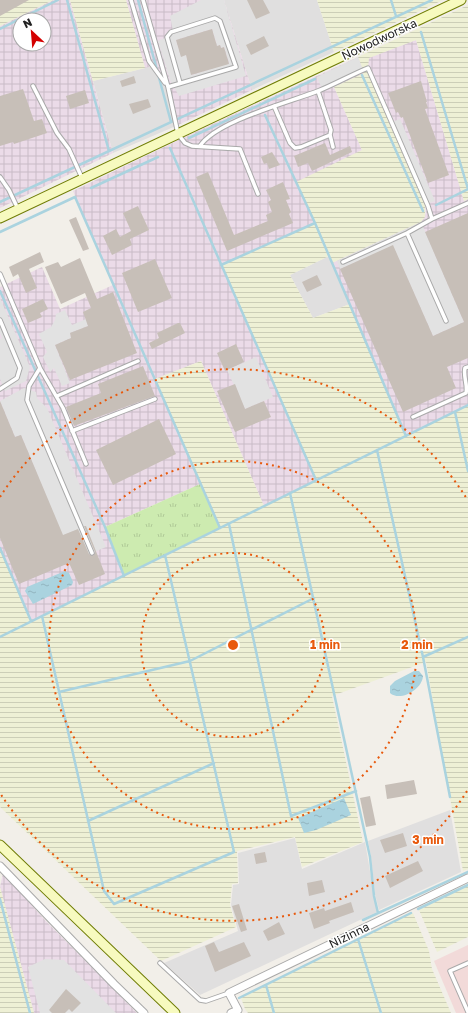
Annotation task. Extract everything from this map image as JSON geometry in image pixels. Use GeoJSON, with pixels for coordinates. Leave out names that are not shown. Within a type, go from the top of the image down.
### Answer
{"type":"FeatureCollection","features":[{"type":"Feature","properties":{"kind":"main road","name":"Nowodworska"},"geometry":{"type":"LineString","coordinates":[[0,218],[461,0]]}},
{"type":"Feature","properties":{"kind":"main road"},"geometry":{"type":"LineString","coordinates":[[0,845],[175,1013]]}},
{"type":"Feature","properties":{"kind":"street"},"geometry":{"type":"LineString","coordinates":[[0,866],[144,1013]]}},
{"type":"Feature","properties":{"kind":"street","name":"Nizinna"},"geometry":{"type":"LineString","coordinates":[[229,993],[468,878]]}},
{"type":"Feature","properties":{"kind":"street"},"geometry":{"type":"LineString","coordinates":[[229,993],[236,1012]]}},
{"type":"Feature","properties":{"kind":"lane"},"geometry":{"type":"LineString","coordinates":[[131,0],[149,61],[168,87]]}},
{"type":"Feature","properties":{"kind":"lane"},"geometry":{"type":"LineString","coordinates":[[143,0],[168,87],[178,134],[185,143],[200,146],[240,149],[258,194]]}},
{"type":"Feature","properties":{"kind":"lane"},"geometry":{"type":"LineString","coordinates":[[168,87],[236,67],[220,21],[215,18],[171,32],[167,37],[180,83]]}},
{"type":"Feature","properties":{"kind":"lane"},"geometry":{"type":"LineString","coordinates":[[200,146],[205,139],[220,130],[274,106],[318,91],[368,68],[432,218]]}},
{"type":"Feature","properties":{"kind":"lane"},"geometry":{"type":"LineString","coordinates":[[33,86],[57,133],[69,150],[83,179]]}},
{"type":"Feature","properties":{"kind":"lane"},"geometry":{"type":"LineString","coordinates":[[318,91],[331,130],[330,135],[334,146]]}},
{"type":"Feature","properties":{"kind":"lane"},"geometry":{"type":"LineString","coordinates":[[274,106],[290,143],[295,148],[330,135]]}},
{"type":"Feature","properties":{"kind":"lane"},"geometry":{"type":"LineString","coordinates":[[0,177],[9,190],[18,209]]}},
{"type":"Feature","properties":{"kind":"lane"},"geometry":{"type":"LineString","coordinates":[[344,262],[406,233],[432,218],[468,203]]}},
{"type":"Feature","properties":{"kind":"lane"},"geometry":{"type":"LineString","coordinates":[[406,233],[446,321]]}},
{"type":"Feature","properties":{"kind":"lane"},"geometry":{"type":"LineString","coordinates":[[0,274],[40,368],[56,396],[86,464]]}},
{"type":"Feature","properties":{"kind":"lane"},"geometry":{"type":"LineString","coordinates":[[0,320],[20,368],[17,378],[10,385],[0,389]]}},
{"type":"Feature","properties":{"kind":"lane"},"geometry":{"type":"LineString","coordinates":[[56,396],[138,362]]}},
{"type":"Feature","properties":{"kind":"lane"},"geometry":{"type":"LineString","coordinates":[[413,417],[466,393],[468,386],[464,374],[465,368],[468,367]]}},
{"type":"Feature","properties":{"kind":"lane"},"geometry":{"type":"LineString","coordinates":[[40,368],[29,386],[26,394],[27,400],[92,553]]}},
{"type":"Feature","properties":{"kind":"lane"},"geometry":{"type":"LineString","coordinates":[[72,431],[155,399]]}},
{"type":"Feature","properties":{"kind":"lane"},"geometry":{"type":"LineString","coordinates":[[160,963],[200,1000],[206,1001],[229,993]]}},
{"type":"Feature","properties":{"kind":"lane"},"geometry":{"type":"LineString","coordinates":[[468,963],[450,971],[468,1012]]}},
{"type":"Feature","properties":{"kind":"shaded area"},"geometry":{"type":"Polygon","coordinates":[[[53,0],[70,0],[113,153],[0,208],[0,26],[12,20],[12,52],[52,52],[52,12],[29,12],[53,0]]]}},
{"type":"Feature","properties":{"kind":"shaded area"},"geometry":{"type":"Polygon","coordinates":[[[126,0],[224,0],[252,90],[176,126],[168,87],[153,66],[145,68],[126,0]]]}},
{"type":"Feature","properties":{"kind":"shaded area"},"geometry":{"type":"Polygon","coordinates":[[[201,0],[224,0],[246,76],[179,96],[170,80],[158,41],[167,37],[173,31],[170,16],[201,0]],[[212,29],[176,40],[181,56],[186,55],[192,75],[229,63],[224,47],[221,48],[220,45],[217,46],[212,29]]]}},
{"type":"Feature","properties":{"kind":"shaded area"},"geometry":{"type":"Polygon","coordinates":[[[224,0],[317,0],[334,52],[252,90],[224,0]]]}},
{"type":"Feature","properties":{"kind":"shaded area"},"geometry":{"type":"Polygon","coordinates":[[[416,40],[464,201],[468,199],[468,405],[406,436],[332,263],[421,222],[426,213],[425,205],[368,68],[368,58],[416,40]]]}},
{"type":"Feature","properties":{"kind":"shaded area"},"geometry":{"type":"Polygon","coordinates":[[[358,57],[365,73],[334,87],[362,150],[315,223],[221,265],[316,480],[264,506],[201,361],[155,379],[200,484],[105,527],[124,576],[31,622],[0,548],[0,287],[42,267],[60,309],[113,285],[73,191],[187,136],[358,57]]]}},
{"type":"Feature","properties":{"kind":"shaded area"},"geometry":{"type":"Polygon","coordinates":[[[358,57],[363,70],[322,89],[317,77],[358,57]]]}},
{"type":"Feature","properties":{"kind":"shaded area"},"geometry":{"type":"Polygon","coordinates":[[[153,66],[168,87],[176,126],[113,153],[93,81],[153,66]]]}},
{"type":"Feature","properties":{"kind":"shaded area"},"geometry":{"type":"Polygon","coordinates":[[[400,119],[435,201],[427,204],[392,122],[400,119]]]}},
{"type":"Feature","properties":{"kind":"shaded area"},"geometry":{"type":"Polygon","coordinates":[[[421,222],[464,322],[433,336],[393,246],[340,269],[337,261],[421,222]]]}},
{"type":"Feature","properties":{"kind":"shaded area"},"geometry":{"type":"Polygon","coordinates":[[[329,256],[350,304],[313,318],[290,275],[329,256]]]}},
{"type":"Feature","properties":{"kind":"shaded area"},"geometry":{"type":"Polygon","coordinates":[[[0,298],[30,367],[26,381],[5,391],[0,379],[0,339],[2,338],[0,333],[0,298]]]}},
{"type":"Feature","properties":{"kind":"shaded area"},"geometry":{"type":"Polygon","coordinates":[[[65,310],[72,325],[86,319],[88,326],[70,333],[71,338],[55,345],[70,383],[62,386],[54,368],[50,372],[43,357],[47,352],[39,334],[51,327],[55,320],[56,314],[65,310]]]}},
{"type":"Feature","properties":{"kind":"shaded area"},"geometry":{"type":"Polygon","coordinates":[[[256,357],[273,397],[245,409],[227,370],[256,357]]]}},
{"type":"Feature","properties":{"kind":"shaded area"},"geometry":{"type":"Polygon","coordinates":[[[24,388],[36,392],[37,398],[47,408],[106,547],[73,561],[21,435],[15,437],[0,401],[24,388]]]}},
{"type":"Feature","properties":{"kind":"shaded area"},"geometry":{"type":"Polygon","coordinates":[[[450,810],[461,872],[379,910],[375,894],[368,841],[450,810]]]}},
{"type":"Feature","properties":{"kind":"shaded area"},"geometry":{"type":"Polygon","coordinates":[[[295,838],[302,869],[365,842],[377,912],[200,995],[164,963],[238,931],[231,905],[233,885],[239,884],[238,853],[295,838]]]}},
{"type":"Feature","properties":{"kind":"shaded area"},"geometry":{"type":"Polygon","coordinates":[[[3,873],[44,919],[137,1013],[34,1013],[0,887],[3,873]]]}},
{"type":"Feature","properties":{"kind":"shaded area"},"geometry":{"type":"Polygon","coordinates":[[[468,945],[468,1013],[456,1013],[434,961],[468,945]]]}},
{"type":"Feature","properties":{"kind":"shaded area"},"geometry":{"type":"Polygon","coordinates":[[[45,959],[64,960],[116,1013],[40,1013],[28,967],[45,959]]]}},
{"type":"Feature","properties":{"kind":"green space"},"geometry":{"type":"Polygon","coordinates":[[[0,0],[53,0],[29,12],[12,12],[12,20],[0,26],[0,0]]]}},
{"type":"Feature","properties":{"kind":"green space"},"geometry":{"type":"Polygon","coordinates":[[[70,0],[126,0],[145,68],[93,81],[70,0]]]}},
{"type":"Feature","properties":{"kind":"green space"},"geometry":{"type":"Polygon","coordinates":[[[317,0],[443,0],[334,52],[317,0]]]}},
{"type":"Feature","properties":{"kind":"green space"},"geometry":{"type":"Polygon","coordinates":[[[468,5],[468,199],[464,201],[416,40],[369,58],[368,68],[425,205],[425,217],[421,222],[332,263],[329,256],[290,275],[313,318],[350,304],[406,435],[468,405],[468,869],[463,871],[426,662],[332,696],[363,842],[302,867],[295,837],[237,851],[238,883],[232,884],[230,905],[236,927],[161,961],[0,807],[0,548],[32,622],[219,528],[155,379],[201,361],[264,506],[316,480],[221,265],[315,223],[296,182],[362,150],[334,87],[364,73],[358,57],[468,5]]]}},
{"type":"Feature","properties":{"kind":"green space"},"geometry":{"type":"Polygon","coordinates":[[[200,484],[220,528],[124,576],[105,527],[200,484]]]}},
{"type":"Feature","properties":{"kind":"green space"},"geometry":{"type":"Polygon","coordinates":[[[468,886],[468,937],[437,952],[419,910],[468,886]]]}},
{"type":"Feature","properties":{"kind":"green space"},"geometry":{"type":"Polygon","coordinates":[[[0,887],[34,1013],[0,1013],[0,887]]]}},
{"type":"Feature","properties":{"kind":"green space"},"geometry":{"type":"Polygon","coordinates":[[[413,913],[429,951],[432,969],[451,1013],[248,1013],[245,1009],[241,998],[413,913]]]}},
{"type":"Feature","properties":{"kind":"water"},"geometry":{"type":"Polygon","coordinates":[[[65,571],[69,573],[73,582],[72,585],[33,604],[25,591],[27,587],[65,571]]]}},
{"type":"Feature","properties":{"kind":"water"},"geometry":{"type":"Polygon","coordinates":[[[414,671],[419,671],[423,676],[422,681],[415,690],[399,696],[390,693],[390,686],[395,681],[414,671]]]}},
{"type":"Feature","properties":{"kind":"water"},"geometry":{"type":"Polygon","coordinates":[[[344,798],[351,815],[316,830],[304,833],[298,818],[344,798]]]}},
{"type":"Feature","properties":{"kind":"building"},"geometry":{"type":"Polygon","coordinates":[[[0,0],[29,0],[0,16],[0,0]]]}},
{"type":"Feature","properties":{"kind":"building"},"geometry":{"type":"Polygon","coordinates":[[[247,0],[263,0],[270,13],[256,19],[247,0]]]}},
{"type":"Feature","properties":{"kind":"building"},"geometry":{"type":"Polygon","coordinates":[[[212,29],[217,46],[220,45],[221,48],[224,47],[229,64],[191,75],[186,55],[181,57],[176,40],[212,29]]]}},
{"type":"Feature","properties":{"kind":"building"},"geometry":{"type":"Polygon","coordinates":[[[264,36],[269,46],[251,55],[246,45],[264,36]]]}},
{"type":"Feature","properties":{"kind":"building"},"geometry":{"type":"Polygon","coordinates":[[[134,76],[136,83],[122,87],[120,81],[134,76]]]}},
{"type":"Feature","properties":{"kind":"building"},"geometry":{"type":"Polygon","coordinates":[[[421,81],[428,108],[425,109],[449,175],[428,183],[403,117],[401,118],[398,112],[396,113],[388,93],[421,81]]]}},
{"type":"Feature","properties":{"kind":"building"},"geometry":{"type":"Polygon","coordinates":[[[23,89],[34,121],[42,119],[47,133],[14,144],[13,142],[0,146],[0,96],[23,89]]]}},
{"type":"Feature","properties":{"kind":"building"},"geometry":{"type":"Polygon","coordinates":[[[85,90],[89,103],[70,109],[66,96],[85,90]]]}},
{"type":"Feature","properties":{"kind":"building"},"geometry":{"type":"Polygon","coordinates":[[[148,99],[151,107],[133,114],[129,104],[148,99]]]}},
{"type":"Feature","properties":{"kind":"building"},"geometry":{"type":"Polygon","coordinates":[[[325,143],[330,155],[350,146],[352,152],[312,171],[308,163],[298,167],[294,156],[325,143]]]}},
{"type":"Feature","properties":{"kind":"building"},"geometry":{"type":"Polygon","coordinates":[[[272,152],[280,165],[269,169],[267,163],[264,164],[261,157],[272,152]]]}},
{"type":"Feature","properties":{"kind":"building"},"geometry":{"type":"Polygon","coordinates":[[[208,172],[234,235],[268,221],[266,215],[272,212],[268,202],[271,200],[266,190],[283,182],[290,199],[286,200],[291,212],[289,214],[293,223],[227,251],[196,177],[208,172]]]}},
{"type":"Feature","properties":{"kind":"building"},"geometry":{"type":"Polygon","coordinates":[[[138,206],[149,230],[130,239],[132,245],[112,255],[103,236],[116,229],[120,237],[131,231],[123,213],[138,206]]]}},
{"type":"Feature","properties":{"kind":"building"},"geometry":{"type":"Polygon","coordinates":[[[468,213],[468,358],[447,367],[456,388],[403,412],[340,269],[393,245],[433,336],[464,322],[425,232],[468,213]]]}},
{"type":"Feature","properties":{"kind":"building"},"geometry":{"type":"Polygon","coordinates":[[[76,217],[89,249],[83,251],[69,220],[76,217]]]}},
{"type":"Feature","properties":{"kind":"building"},"geometry":{"type":"Polygon","coordinates":[[[40,252],[44,262],[29,269],[37,288],[26,293],[18,274],[13,277],[9,267],[40,252]]]}},
{"type":"Feature","properties":{"kind":"building"},"geometry":{"type":"Polygon","coordinates":[[[80,258],[97,299],[113,292],[137,353],[70,380],[55,345],[71,338],[70,333],[88,326],[83,312],[91,308],[85,293],[61,304],[45,267],[58,262],[61,267],[80,258]]]}},
{"type":"Feature","properties":{"kind":"building"},"geometry":{"type":"Polygon","coordinates":[[[155,259],[172,298],[138,312],[122,273],[155,259]]]}},
{"type":"Feature","properties":{"kind":"building"},"geometry":{"type":"Polygon","coordinates":[[[317,275],[322,285],[307,292],[302,282],[317,275]]]}},
{"type":"Feature","properties":{"kind":"building"},"geometry":{"type":"Polygon","coordinates":[[[43,299],[48,309],[40,313],[42,317],[28,323],[22,309],[43,299]]]}},
{"type":"Feature","properties":{"kind":"building"},"geometry":{"type":"Polygon","coordinates":[[[180,323],[185,333],[152,349],[149,343],[159,338],[157,333],[180,323]]]}},
{"type":"Feature","properties":{"kind":"building"},"geometry":{"type":"Polygon","coordinates":[[[236,344],[244,362],[225,371],[217,353],[236,344]]]}},
{"type":"Feature","properties":{"kind":"building"},"geometry":{"type":"Polygon","coordinates":[[[143,366],[155,396],[74,426],[66,407],[101,393],[98,384],[143,366]]]}},
{"type":"Feature","properties":{"kind":"building"},"geometry":{"type":"Polygon","coordinates":[[[235,384],[245,409],[264,401],[271,417],[235,432],[217,391],[235,384]]]}},
{"type":"Feature","properties":{"kind":"building"},"geometry":{"type":"Polygon","coordinates":[[[0,401],[15,437],[21,435],[63,535],[78,529],[89,554],[93,556],[95,552],[84,526],[86,526],[105,574],[79,585],[69,563],[19,584],[0,538],[0,401]]]}},
{"type":"Feature","properties":{"kind":"building"},"geometry":{"type":"Polygon","coordinates":[[[159,419],[176,454],[113,485],[96,450],[159,419]]]}},
{"type":"Feature","properties":{"kind":"building"},"geometry":{"type":"Polygon","coordinates":[[[414,780],[417,794],[387,799],[385,785],[414,780]]]}},
{"type":"Feature","properties":{"kind":"building"},"geometry":{"type":"Polygon","coordinates":[[[370,796],[376,825],[366,827],[360,798],[370,796]]]}},
{"type":"Feature","properties":{"kind":"building"},"geometry":{"type":"Polygon","coordinates":[[[403,833],[407,846],[385,853],[380,840],[403,833]]]}},
{"type":"Feature","properties":{"kind":"building"},"geometry":{"type":"Polygon","coordinates":[[[265,852],[267,862],[256,864],[254,854],[265,852]]]}},
{"type":"Feature","properties":{"kind":"building"},"geometry":{"type":"Polygon","coordinates":[[[418,861],[423,871],[390,888],[385,876],[418,861]]]}},
{"type":"Feature","properties":{"kind":"building"},"geometry":{"type":"Polygon","coordinates":[[[322,880],[325,892],[309,896],[307,883],[322,880]]]}},
{"type":"Feature","properties":{"kind":"building"},"geometry":{"type":"Polygon","coordinates":[[[351,902],[354,912],[329,921],[330,923],[314,929],[309,913],[324,908],[325,911],[351,902]]]}},
{"type":"Feature","properties":{"kind":"building"},"geometry":{"type":"Polygon","coordinates":[[[239,904],[247,930],[241,932],[232,906],[239,904]]]}},
{"type":"Feature","properties":{"kind":"building"},"geometry":{"type":"Polygon","coordinates":[[[279,922],[285,934],[268,941],[263,931],[279,922]]]}},
{"type":"Feature","properties":{"kind":"building"},"geometry":{"type":"Polygon","coordinates":[[[214,942],[219,952],[244,942],[251,956],[215,972],[205,946],[214,942]]]}},
{"type":"Feature","properties":{"kind":"building"},"geometry":{"type":"Polygon","coordinates":[[[66,989],[81,1003],[72,1012],[69,1009],[65,1013],[52,1013],[49,1010],[66,989]]]}},
{"type":"Feature","properties":{"kind":"waterway"},"geometry":{"type":"LineString","coordinates":[[0,29],[58,0]]}},
{"type":"Feature","properties":{"kind":"waterway"},"geometry":{"type":"LineString","coordinates":[[67,0],[109,151]]}},
{"type":"Feature","properties":{"kind":"waterway"},"geometry":{"type":"LineString","coordinates":[[138,0],[171,122]]}},
{"type":"Feature","properties":{"kind":"waterway"},"geometry":{"type":"LineString","coordinates":[[391,0],[396,16]]}},
{"type":"Feature","properties":{"kind":"waterway"},"geometry":{"type":"LineString","coordinates":[[0,202],[432,0]]}},
{"type":"Feature","properties":{"kind":"waterway"},"geometry":{"type":"LineString","coordinates":[[421,32],[468,189]]}},
{"type":"Feature","properties":{"kind":"waterway"},"geometry":{"type":"LineString","coordinates":[[362,75],[423,211]]}},
{"type":"Feature","properties":{"kind":"waterway"},"geometry":{"type":"LineString","coordinates":[[189,138],[315,79]]}},
{"type":"Feature","properties":{"kind":"waterway"},"geometry":{"type":"LineString","coordinates":[[265,115],[315,223],[406,436]]}},
{"type":"Feature","properties":{"kind":"waterway"},"geometry":{"type":"LineString","coordinates":[[170,148],[316,480]]}},
{"type":"Feature","properties":{"kind":"waterway"},"geometry":{"type":"LineString","coordinates":[[91,188],[158,157]]}},
{"type":"Feature","properties":{"kind":"waterway"},"geometry":{"type":"LineString","coordinates":[[436,205],[468,189]]}},
{"type":"Feature","properties":{"kind":"waterway"},"geometry":{"type":"LineString","coordinates":[[0,232],[75,197],[220,528]]}},
{"type":"Feature","properties":{"kind":"waterway"},"geometry":{"type":"LineString","coordinates":[[221,265],[315,223]]}},
{"type":"Feature","properties":{"kind":"waterway"},"geometry":{"type":"LineString","coordinates":[[0,291],[105,527],[124,576]]}},
{"type":"Feature","properties":{"kind":"waterway"},"geometry":{"type":"LineString","coordinates":[[0,637],[468,405]]}},
{"type":"Feature","properties":{"kind":"waterway"},"geometry":{"type":"LineString","coordinates":[[455,412],[468,471]]}},
{"type":"Feature","properties":{"kind":"waterway"},"geometry":{"type":"LineString","coordinates":[[377,450],[423,657],[450,797]]}},
{"type":"Feature","properties":{"kind":"waterway"},"geometry":{"type":"LineString","coordinates":[[290,493],[370,857],[374,896],[378,913]]}},
{"type":"Feature","properties":{"kind":"waterway"},"geometry":{"type":"LineString","coordinates":[[229,524],[291,816],[356,791]]}},
{"type":"Feature","properties":{"kind":"waterway"},"geometry":{"type":"LineString","coordinates":[[0,548],[31,621]]}},
{"type":"Feature","properties":{"kind":"waterway"},"geometry":{"type":"LineString","coordinates":[[42,616],[104,891],[114,904],[234,852],[165,555]]}},
{"type":"Feature","properties":{"kind":"waterway"},"geometry":{"type":"LineString","coordinates":[[59,692],[190,661],[314,598]]}},
{"type":"Feature","properties":{"kind":"waterway"},"geometry":{"type":"LineString","coordinates":[[423,657],[468,637]]}},
{"type":"Feature","properties":{"kind":"waterway"},"geometry":{"type":"LineString","coordinates":[[88,821],[214,763]]}},
{"type":"Feature","properties":{"kind":"waterway"},"geometry":{"type":"LineString","coordinates":[[363,920],[468,872]]}},
{"type":"Feature","properties":{"kind":"waterway"},"geometry":{"type":"LineString","coordinates":[[418,909],[468,885]]}},
{"type":"Feature","properties":{"kind":"waterway"},"geometry":{"type":"LineString","coordinates":[[0,899],[30,1013]]}},
{"type":"Feature","properties":{"kind":"waterway"},"geometry":{"type":"LineString","coordinates":[[239,998],[411,913]]}},
{"type":"Feature","properties":{"kind":"waterway"},"geometry":{"type":"LineString","coordinates":[[358,939],[381,1013]]}},
{"type":"Feature","properties":{"kind":"waterway"},"geometry":{"type":"LineString","coordinates":[[266,985],[274,1013]]}}]}
